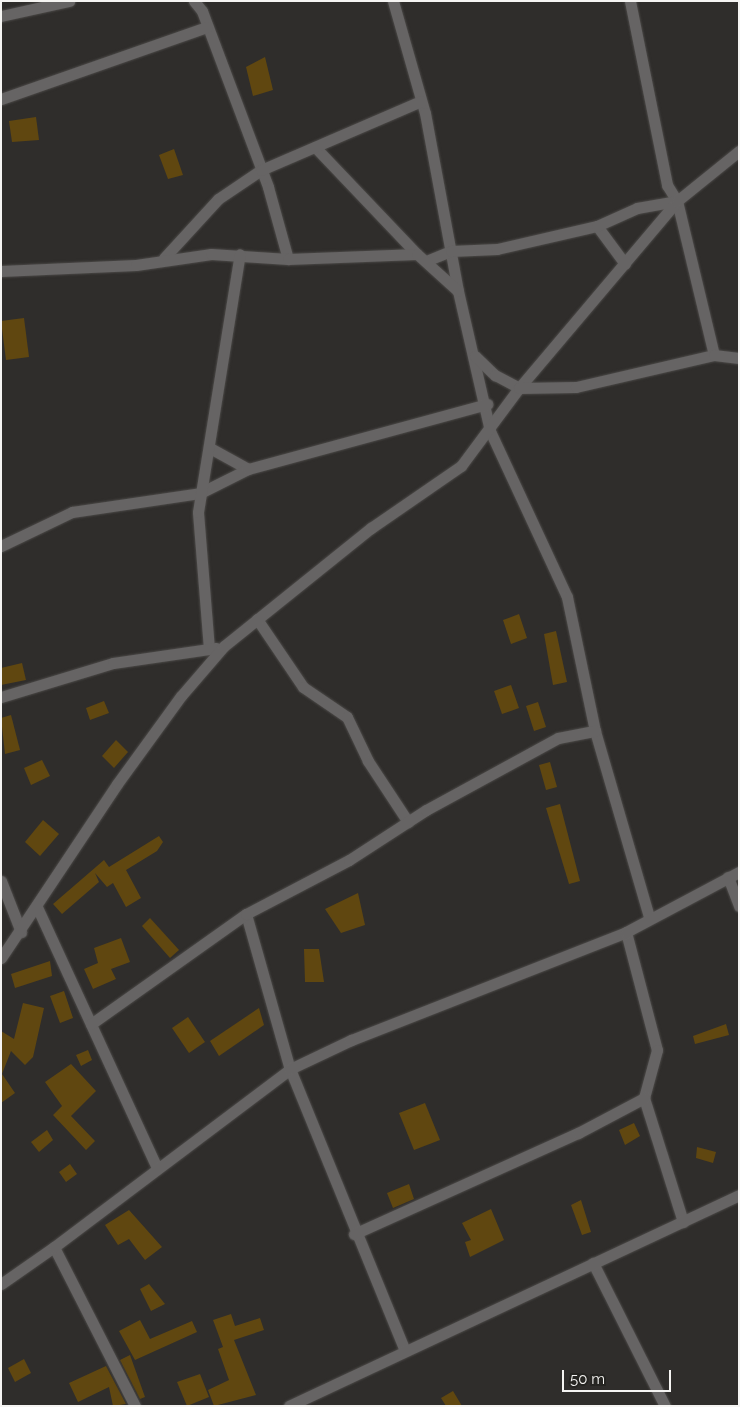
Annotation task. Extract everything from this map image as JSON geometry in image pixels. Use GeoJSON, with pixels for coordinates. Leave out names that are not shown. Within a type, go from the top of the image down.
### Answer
{"type":"FeatureCollection","features":[{"type":"Feature","properties":{"kind":"street"},"geometry":{"type":"LineString","coordinates":[[1,16],[69,1]]}},
{"type":"Feature","properties":{"kind":"street"},"geometry":{"type":"LineString","coordinates":[[194,1],[207,27],[261,170],[288,259]]}},
{"type":"Feature","properties":{"kind":"street"},"geometry":{"type":"LineString","coordinates":[[393,1],[421,100],[458,291],[487,404],[490,431],[567,597],[595,730],[649,917]]}},
{"type":"Feature","properties":{"kind":"street"},"geometry":{"type":"LineString","coordinates":[[630,1],[667,185],[676,201],[714,356]]}},
{"type":"Feature","properties":{"kind":"street"},"geometry":{"type":"LineString","coordinates":[[1,99],[207,27]]}},
{"type":"Feature","properties":{"kind":"street"},"geometry":{"type":"LineString","coordinates":[[164,258],[218,199],[261,170],[421,100]]}},
{"type":"Feature","properties":{"kind":"street"},"geometry":{"type":"LineString","coordinates":[[314,147],[458,291]]}},
{"type":"Feature","properties":{"kind":"street"},"geometry":{"type":"LineString","coordinates":[[1,958],[21,932],[117,784],[181,696],[224,646],[371,528],[461,466],[490,431],[519,388],[626,264],[676,201],[739,151]]}},
{"type":"Feature","properties":{"kind":"street"},"geometry":{"type":"LineString","coordinates":[[1,270],[136,265],[164,258],[240,254],[288,259],[422,257],[451,251],[497,249],[597,226],[637,208],[676,201]]}},
{"type":"Feature","properties":{"kind":"street"},"geometry":{"type":"LineString","coordinates":[[597,226],[626,264]]}},
{"type":"Feature","properties":{"kind":"street"},"geometry":{"type":"LineString","coordinates":[[209,649],[198,538],[200,493],[210,448],[240,254]]}},
{"type":"Feature","properties":{"kind":"street"},"geometry":{"type":"LineString","coordinates":[[474,355],[495,375],[519,388],[576,387],[714,356],[739,358]]}},
{"type":"Feature","properties":{"kind":"street"},"geometry":{"type":"LineString","coordinates":[[1,546],[72,512],[200,493],[248,469],[487,404]]}},
{"type":"Feature","properties":{"kind":"street"},"geometry":{"type":"LineString","coordinates":[[210,448],[248,469]]}},
{"type":"Feature","properties":{"kind":"street"},"geometry":{"type":"LineString","coordinates":[[257,619],[302,687],[350,721],[368,761],[408,822]]}},
{"type":"Feature","properties":{"kind":"street"},"geometry":{"type":"LineString","coordinates":[[1,697],[113,663],[224,646]]}},
{"type":"Feature","properties":{"kind":"street"},"geometry":{"type":"LineString","coordinates":[[91,1024],[246,914],[349,860],[408,822],[558,738],[595,730]]}},
{"type":"Feature","properties":{"kind":"street"},"geometry":{"type":"LineString","coordinates":[[1,1284],[54,1247],[290,1069],[351,1040],[626,932],[649,917],[733,874],[739,906]]}},
{"type":"Feature","properties":{"kind":"street"},"geometry":{"type":"LineString","coordinates":[[1,881],[21,932]]}},
{"type":"Feature","properties":{"kind":"street"},"geometry":{"type":"LineString","coordinates":[[37,906],[157,1168]]}},
{"type":"Feature","properties":{"kind":"street"},"geometry":{"type":"LineString","coordinates":[[246,914],[290,1069],[354,1234],[404,1350]]}},
{"type":"Feature","properties":{"kind":"street"},"geometry":{"type":"LineString","coordinates":[[626,932],[657,1050],[644,1098],[682,1222]]}},
{"type":"Feature","properties":{"kind":"street"},"geometry":{"type":"LineString","coordinates":[[354,1234],[569,1137],[644,1098]]}},
{"type":"Feature","properties":{"kind":"street"},"geometry":{"type":"LineString","coordinates":[[289,1406],[404,1350],[739,1195]]}},
{"type":"Feature","properties":{"kind":"street"},"geometry":{"type":"LineString","coordinates":[[54,1247],[135,1406]]}},
{"type":"Feature","properties":{"kind":"street"},"geometry":{"type":"LineString","coordinates":[[593,1263],[665,1406]]}},
{"type":"Feature","properties":{"kind":"building"},"geometry":{"type":"Polygon","coordinates":[[[265,57],[273,90],[253,96],[246,67],[265,57]]]}},
{"type":"Feature","properties":{"kind":"building"},"geometry":{"type":"Polygon","coordinates":[[[36,117],[39,140],[12,142],[9,121],[36,117]]]}},
{"type":"Feature","properties":{"kind":"building"},"geometry":{"type":"Polygon","coordinates":[[[174,149],[183,175],[168,179],[159,155],[174,149]]]}},
{"type":"Feature","properties":{"kind":"building"},"geometry":{"type":"Polygon","coordinates":[[[24,318],[29,357],[6,360],[1,321],[24,318]]]}},
{"type":"Feature","properties":{"kind":"building"},"geometry":{"type":"Polygon","coordinates":[[[519,614],[527,638],[511,644],[503,620],[519,614]]]}},
{"type":"Feature","properties":{"kind":"building"},"geometry":{"type":"Polygon","coordinates":[[[556,631],[567,682],[553,685],[544,634],[556,631]]]}},
{"type":"Feature","properties":{"kind":"building"},"geometry":{"type":"Polygon","coordinates":[[[22,663],[26,680],[1,685],[1,668],[22,663]]]}},
{"type":"Feature","properties":{"kind":"building"},"geometry":{"type":"Polygon","coordinates":[[[511,685],[519,708],[502,714],[494,691],[511,685]]]}},
{"type":"Feature","properties":{"kind":"building"},"geometry":{"type":"Polygon","coordinates":[[[104,701],[109,713],[90,720],[86,708],[104,701]]]}},
{"type":"Feature","properties":{"kind":"building"},"geometry":{"type":"Polygon","coordinates":[[[538,702],[546,727],[534,731],[526,706],[538,702]]]}},
{"type":"Feature","properties":{"kind":"building"},"geometry":{"type":"Polygon","coordinates":[[[11,715],[20,750],[5,754],[1,718],[11,715]]]}},
{"type":"Feature","properties":{"kind":"building"},"geometry":{"type":"Polygon","coordinates":[[[116,740],[128,752],[114,768],[102,756],[116,740]]]}},
{"type":"Feature","properties":{"kind":"building"},"geometry":{"type":"Polygon","coordinates":[[[42,760],[50,776],[31,785],[24,768],[42,760]]]}},
{"type":"Feature","properties":{"kind":"building"},"geometry":{"type":"Polygon","coordinates":[[[550,762],[557,787],[546,790],[539,765],[550,762]]]}},
{"type":"Feature","properties":{"kind":"building"},"geometry":{"type":"Polygon","coordinates":[[[560,804],[580,881],[569,884],[546,808],[560,804]]]}},
{"type":"Feature","properties":{"kind":"building"},"geometry":{"type":"Polygon","coordinates":[[[43,820],[59,834],[40,856],[25,842],[43,820]]]}},
{"type":"Feature","properties":{"kind":"building"},"geometry":{"type":"Polygon","coordinates":[[[159,836],[163,842],[157,851],[126,870],[141,898],[126,907],[113,883],[107,887],[95,873],[99,882],[62,914],[53,904],[104,860],[109,867],[159,836]]]}},
{"type":"Feature","properties":{"kind":"building"},"geometry":{"type":"Polygon","coordinates":[[[358,893],[365,925],[341,933],[325,909],[358,893]]]}},
{"type":"Feature","properties":{"kind":"building"},"geometry":{"type":"Polygon","coordinates":[[[150,918],[179,950],[170,958],[142,926],[150,918]]]}},
{"type":"Feature","properties":{"kind":"building"},"geometry":{"type":"Polygon","coordinates":[[[121,938],[130,962],[111,969],[116,979],[93,989],[84,969],[98,963],[94,948],[121,938]]]}},
{"type":"Feature","properties":{"kind":"building"},"geometry":{"type":"Polygon","coordinates":[[[304,949],[319,949],[324,982],[305,982],[304,949]]]}},
{"type":"Feature","properties":{"kind":"building"},"geometry":{"type":"Polygon","coordinates":[[[50,961],[52,976],[15,988],[11,974],[50,961]]]}},
{"type":"Feature","properties":{"kind":"building"},"geometry":{"type":"Polygon","coordinates":[[[64,991],[73,1018],[60,1023],[50,996],[64,991]]]}},
{"type":"Feature","properties":{"kind":"building"},"geometry":{"type":"Polygon","coordinates":[[[23,1003],[44,1008],[33,1057],[25,1065],[11,1051],[2,1074],[15,1093],[1,1103],[1,1031],[14,1039],[23,1003]]]}},
{"type":"Feature","properties":{"kind":"building"},"geometry":{"type":"Polygon","coordinates":[[[259,1008],[264,1025],[219,1056],[210,1041],[259,1008]]]}},
{"type":"Feature","properties":{"kind":"building"},"geometry":{"type":"Polygon","coordinates":[[[188,1017],[205,1042],[189,1053],[172,1028],[188,1017]]]}},
{"type":"Feature","properties":{"kind":"building"},"geometry":{"type":"Polygon","coordinates":[[[726,1024],[729,1035],[695,1044],[693,1036],[726,1024]]]}},
{"type":"Feature","properties":{"kind":"building"},"geometry":{"type":"Polygon","coordinates":[[[88,1050],[92,1060],[81,1066],[76,1055],[88,1050]]]}},
{"type":"Feature","properties":{"kind":"building"},"geometry":{"type":"Polygon","coordinates":[[[71,1064],[96,1091],[71,1116],[95,1141],[86,1150],[53,1115],[62,1106],[45,1082],[71,1064]]]}},
{"type":"Feature","properties":{"kind":"building"},"geometry":{"type":"Polygon","coordinates":[[[425,1103],[440,1140],[414,1150],[399,1113],[425,1103]]]}},
{"type":"Feature","properties":{"kind":"building"},"geometry":{"type":"Polygon","coordinates":[[[634,1123],[640,1136],[625,1145],[619,1130],[634,1123]]]}},
{"type":"Feature","properties":{"kind":"building"},"geometry":{"type":"Polygon","coordinates":[[[47,1130],[53,1140],[39,1152],[31,1142],[47,1130]]]}},
{"type":"Feature","properties":{"kind":"building"},"geometry":{"type":"Polygon","coordinates":[[[697,1147],[716,1152],[713,1163],[696,1158],[697,1147]]]}},
{"type":"Feature","properties":{"kind":"building"},"geometry":{"type":"Polygon","coordinates":[[[70,1164],[77,1174],[66,1182],[59,1172],[70,1164]]]}},
{"type":"Feature","properties":{"kind":"building"},"geometry":{"type":"Polygon","coordinates":[[[409,1184],[414,1199],[393,1208],[387,1193],[409,1184]]]}},
{"type":"Feature","properties":{"kind":"building"},"geometry":{"type":"Polygon","coordinates":[[[581,1200],[591,1232],[582,1235],[571,1205],[581,1200]]]}},
{"type":"Feature","properties":{"kind":"building"},"geometry":{"type":"Polygon","coordinates":[[[491,1209],[504,1240],[470,1257],[465,1242],[471,1240],[462,1223],[491,1209]]]}},
{"type":"Feature","properties":{"kind":"building"},"geometry":{"type":"Polygon","coordinates":[[[129,1210],[162,1247],[145,1260],[129,1239],[118,1245],[105,1225],[129,1210]]]}},
{"type":"Feature","properties":{"kind":"building"},"geometry":{"type":"Polygon","coordinates":[[[149,1284],[165,1304],[151,1311],[140,1289],[149,1284]]]}},
{"type":"Feature","properties":{"kind":"building"},"geometry":{"type":"Polygon","coordinates":[[[231,1314],[235,1326],[260,1318],[264,1330],[234,1340],[256,1395],[214,1406],[208,1390],[229,1380],[218,1349],[223,1347],[213,1320],[231,1314]]]}},
{"type":"Feature","properties":{"kind":"building"},"geometry":{"type":"Polygon","coordinates":[[[140,1320],[150,1339],[192,1321],[197,1332],[135,1360],[119,1331],[140,1320]]]}},
{"type":"Feature","properties":{"kind":"building"},"geometry":{"type":"Polygon","coordinates":[[[130,1355],[145,1397],[140,1399],[120,1360],[130,1355]]]}},
{"type":"Feature","properties":{"kind":"building"},"geometry":{"type":"Polygon","coordinates":[[[24,1359],[31,1373],[15,1382],[8,1368],[24,1359]]]}},
{"type":"Feature","properties":{"kind":"building"},"geometry":{"type":"Polygon","coordinates":[[[106,1366],[126,1404],[113,1406],[109,1387],[78,1402],[69,1383],[106,1366]]]}},
{"type":"Feature","properties":{"kind":"building"},"geometry":{"type":"Polygon","coordinates":[[[200,1374],[209,1397],[187,1406],[177,1382],[200,1374]]]}},
{"type":"Feature","properties":{"kind":"building"},"geometry":{"type":"Polygon","coordinates":[[[453,1391],[462,1406],[446,1406],[441,1398],[453,1391]]]}}]}
